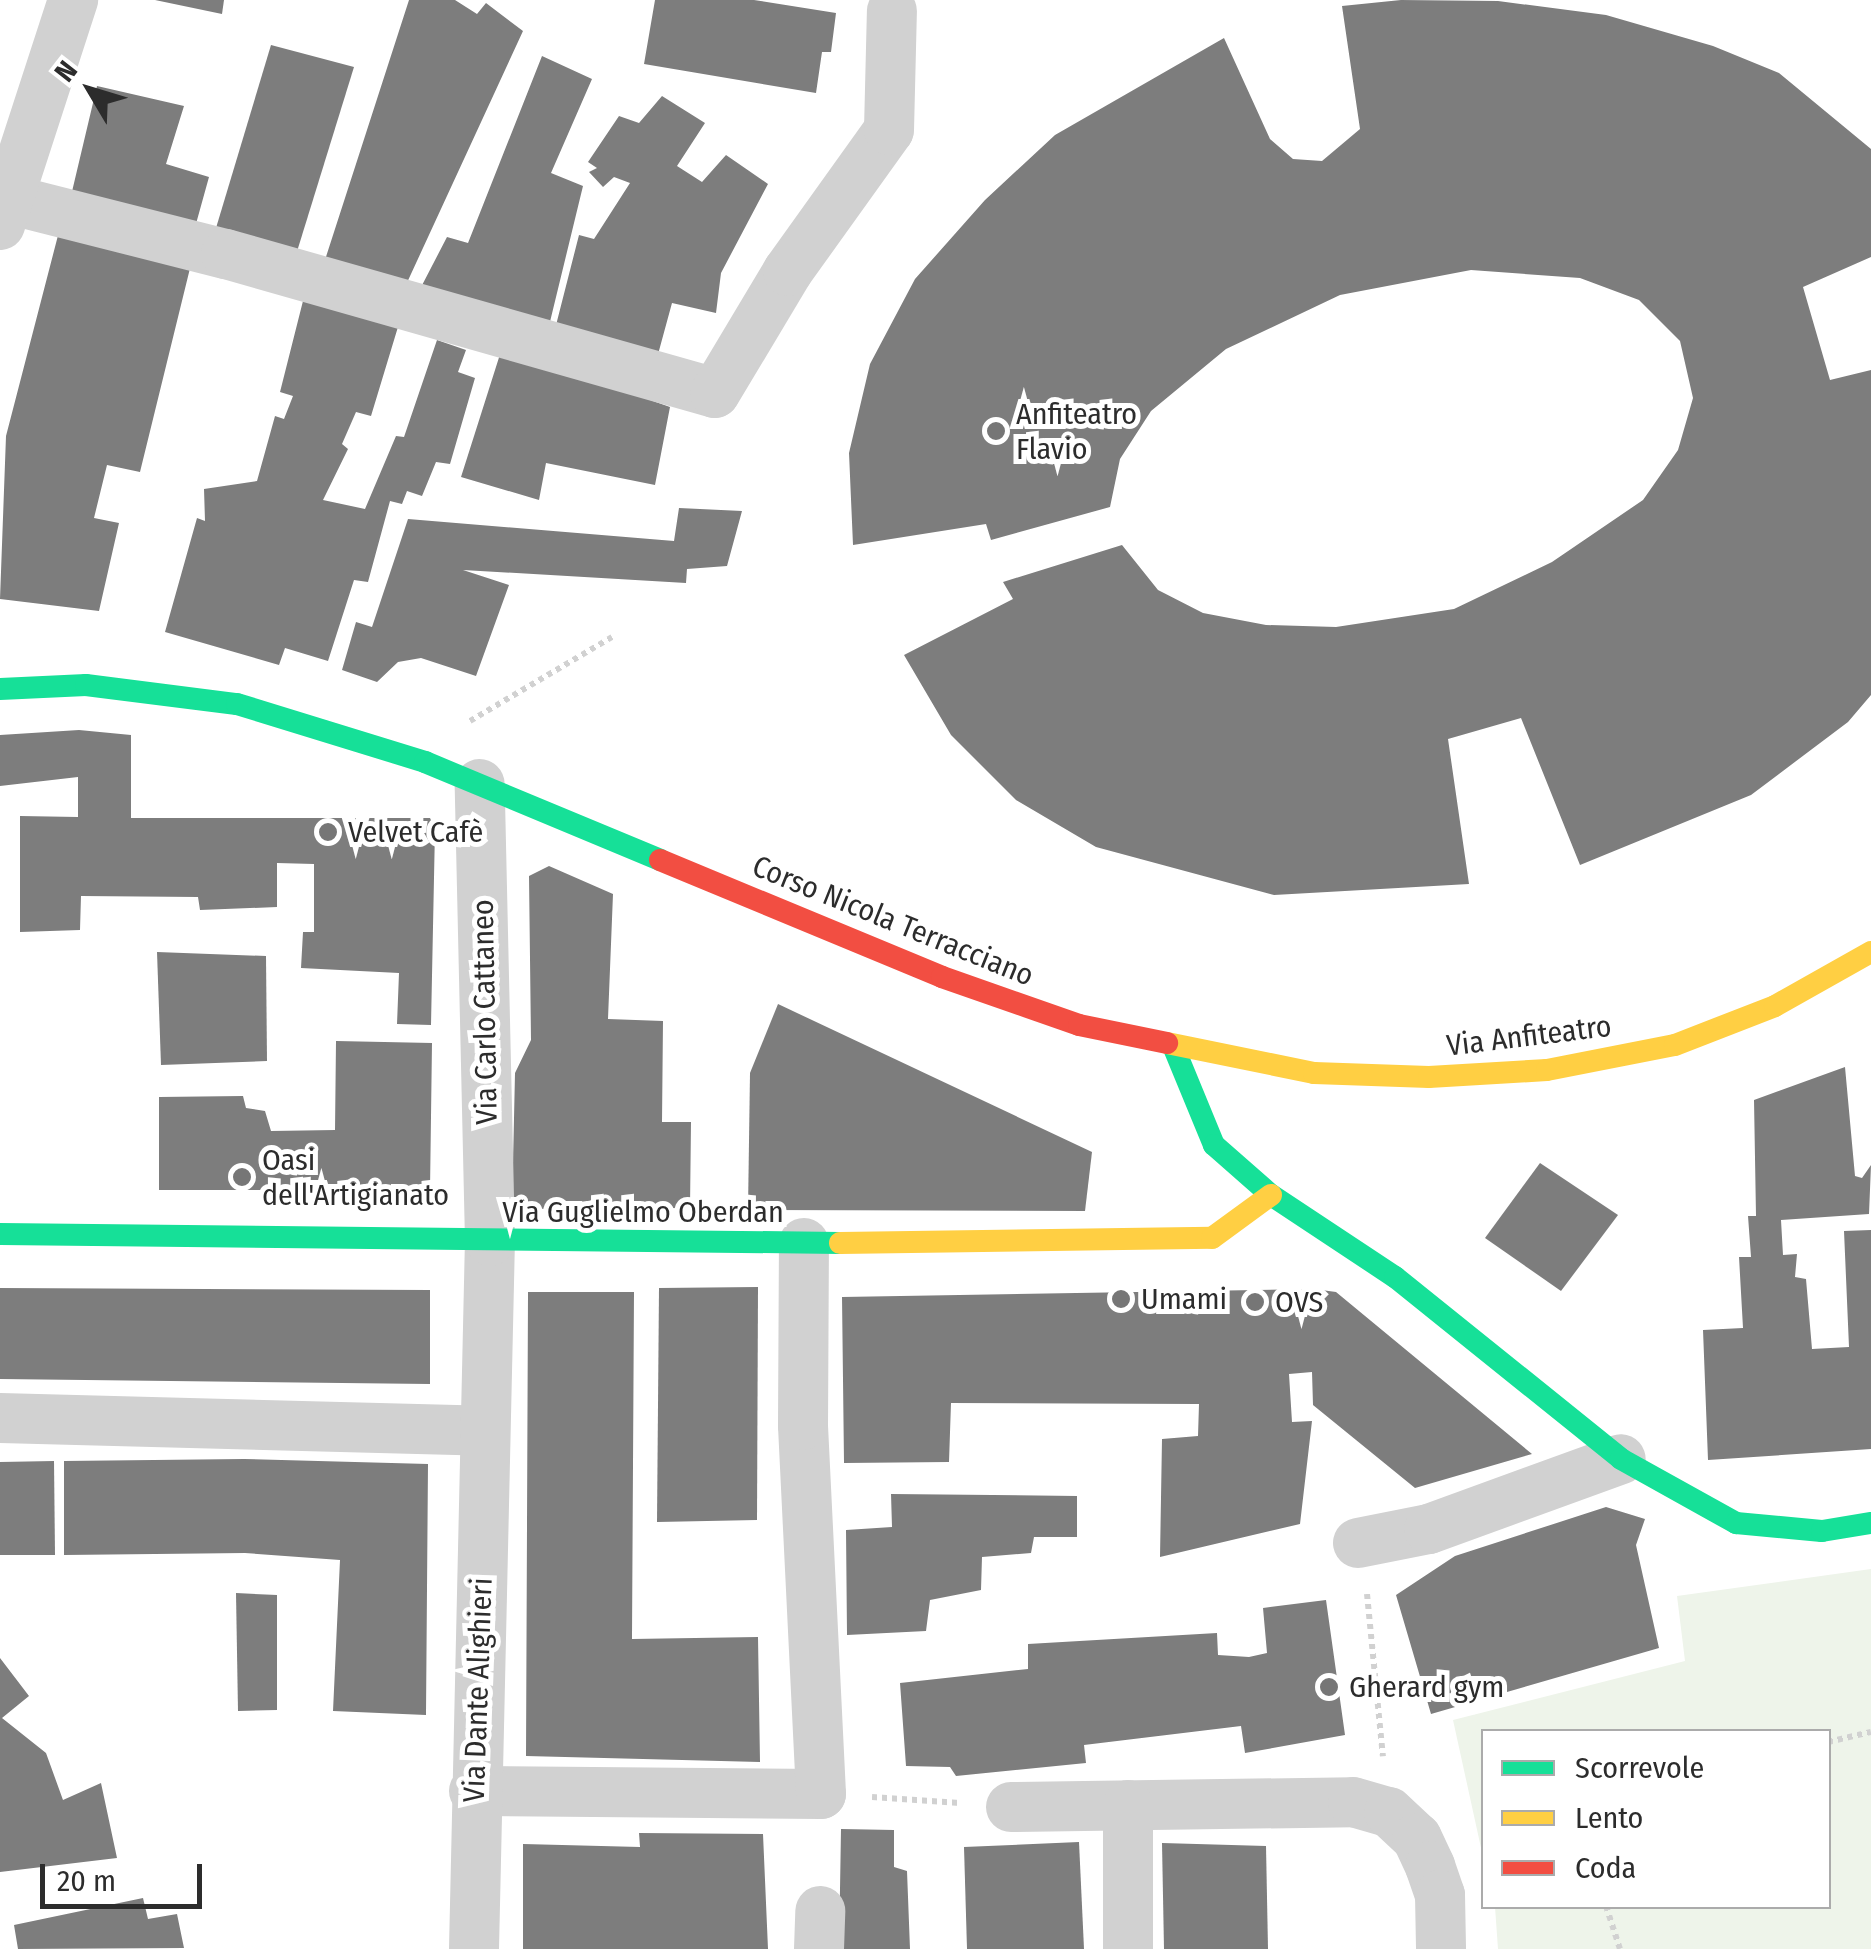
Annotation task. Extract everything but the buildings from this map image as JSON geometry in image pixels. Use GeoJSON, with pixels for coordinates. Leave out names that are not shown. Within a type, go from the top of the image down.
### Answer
{"type":"FeatureCollection","features":[{"type":"Feature","properties":{"kind":"street"},"geometry":{"type":"LineString","coordinates":[[72,0],[4,212],[715,393],[788,271],[889,130],[892,11]]}},
{"type":"Feature","properties":{"kind":"street","name":"Corso Nicola Terracciano"},"geometry":{"type":"LineString","coordinates":[[0,689],[86,685],[237,704],[425,762],[942,977],[1079,1025],[1174,1048]]}},
{"type":"Feature","properties":{"kind":"street","name":"Via Carlo Cattaneo"},"geometry":{"type":"LineString","coordinates":[[480,784],[490,1241]]}},
{"type":"Feature","properties":{"kind":"street","name":"Via Anfiteatro"},"geometry":{"type":"LineString","coordinates":[[1174,1048],[1314,1072],[1429,1077],[1547,1070],[1675,1046],[1775,1006],[1871,952]]}},
{"type":"Feature","properties":{"kind":"street"},"geometry":{"type":"LineString","coordinates":[[1174,1048],[1214,1145],[1272,1196],[1395,1277],[1621,1459],[1736,1523],[1822,1531],[1871,1523]]}},
{"type":"Feature","properties":{"kind":"street","name":"Via Guglielmo Oberdan"},"geometry":{"type":"LineString","coordinates":[[0,1234],[804,1243],[1212,1238],[1272,1196]]}},
{"type":"Feature","properties":{"kind":"street","name":"Via Dante Alighieri"},"geometry":{"type":"LineString","coordinates":[[474,1949],[474,1791],[490,1241]]}},
{"type":"Feature","properties":{"kind":"street"},"geometry":{"type":"LineString","coordinates":[[474,1791],[821,1794],[803,1424],[804,1243]]}},
{"type":"Feature","properties":{"kind":"street"},"geometry":{"type":"LineString","coordinates":[[0,1418],[485,1430]]}},
{"type":"Feature","properties":{"kind":"street"},"geometry":{"type":"LineString","coordinates":[[1358,1543],[1428,1529],[1621,1459]]}},
{"type":"Feature","properties":{"kind":"street"},"geometry":{"type":"LineString","coordinates":[[1011,1806],[1353,1802],[1389,1812],[1418,1838],[1430,1866],[1440,1895],[1441,1949]]}},
{"type":"Feature","properties":{"kind":"street"},"geometry":{"type":"LineString","coordinates":[[1128,1806],[1128,1949]]}},
{"type":"Feature","properties":{"kind":"path"},"geometry":{"type":"LineString","coordinates":[[425,762],[486,707],[612,637]]}},
{"type":"Feature","properties":{"kind":"path"},"geometry":{"type":"LineString","coordinates":[[1383,1585],[1367,1595],[1389,1812]]}},
{"type":"Feature","properties":{"kind":"path"},"geometry":{"type":"LineString","coordinates":[[1831,1741],[1871,1732]]}},
{"type":"Feature","properties":{"kind":"path"},"geometry":{"type":"LineString","coordinates":[[821,1794],[1011,1806]]}},
{"type":"Feature","properties":{"kind":"path"},"geometry":{"type":"LineString","coordinates":[[1607,1909],[1620,1949]]}},
{"type":"Feature","properties":{"kind":"shaded area"},"geometry":{"type":"Polygon","coordinates":[[[1871,1569],[1871,1949],[1498,1949],[1495,1909],[1831,1909],[1831,1729],[1481,1729],[1481,1848],[1453,1720],[1685,1661],[1677,1596],[1871,1569]]]}},
{"type":"Feature","properties":{"kind":"traffic: fast"},"geometry":{"type":"LineString","coordinates":[[0,689],[86,685],[237,704],[425,762],[660,860]]}},
{"type":"Feature","properties":{"kind":"traffic: fast"},"geometry":{"type":"LineString","coordinates":[[1174,1048],[1214,1145],[1271,1195],[1395,1277],[1621,1459],[1736,1523],[1822,1531],[1871,1523]]}},
{"type":"Feature","properties":{"kind":"traffic: fast"},"geometry":{"type":"LineString","coordinates":[[0,1234],[840,1243]]}},
{"type":"Feature","properties":{"kind":"traffic: slow"},"geometry":{"type":"LineString","coordinates":[[1167,1043],[1314,1073],[1429,1077],[1547,1070],[1675,1045],[1775,1006],[1871,952]]}},
{"type":"Feature","properties":{"kind":"traffic: slow"},"geometry":{"type":"LineString","coordinates":[[840,1243],[1212,1238],[1271,1195]]}},
{"type":"Feature","properties":{"kind":"traffic: jam"},"geometry":{"type":"LineString","coordinates":[[660,860],[942,977],[1079,1025],[1167,1043]]}},
{"type":"Feature","properties":{"kind":"place","name":"Anfiteatro Flavio"},"geometry":{"type":"Point","coordinates":[996,431]}},
{"type":"Feature","properties":{"kind":"place","name":"Velvet Cafè"},"geometry":{"type":"Point","coordinates":[328,832]}},
{"type":"Feature","properties":{"kind":"place","name":"Oasi dell'Artigianato"},"geometry":{"type":"Point","coordinates":[242,1177]}},
{"type":"Feature","properties":{"kind":"place","name":"Umami"},"geometry":{"type":"Point","coordinates":[1121,1299]}},
{"type":"Feature","properties":{"kind":"place","name":"OVS"},"geometry":{"type":"Point","coordinates":[1255,1302]}},
{"type":"Feature","properties":{"kind":"place","name":"Gherard gym"},"geometry":{"type":"Point","coordinates":[1329,1687]}}]}
